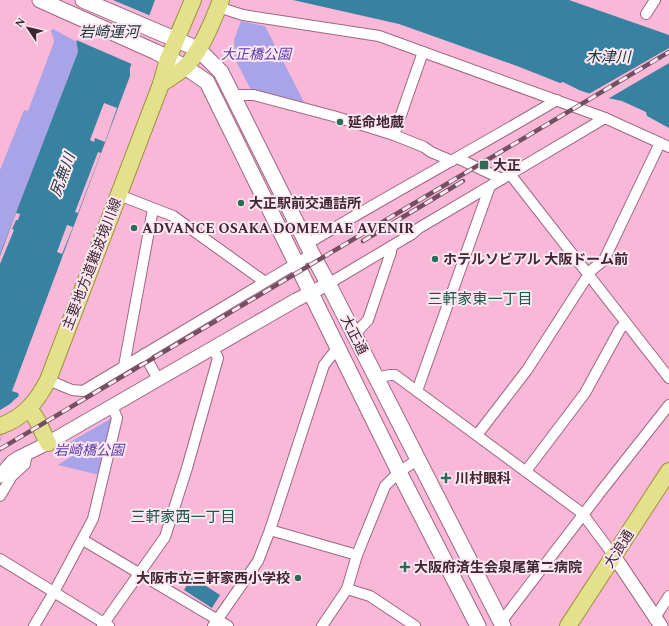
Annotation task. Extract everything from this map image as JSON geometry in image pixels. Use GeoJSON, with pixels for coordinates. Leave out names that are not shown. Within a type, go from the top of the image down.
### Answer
{"type":"FeatureCollection","features":[{"type":"Feature","properties":{"kind":"main road","name":"大正通"},"geometry":{"type":"LineString","coordinates":[[40,0],[145,47],[185,67],[207,82],[399,472],[478,626]]}},
{"type":"Feature","properties":{"kind":"main road"},"geometry":{"type":"LineString","coordinates":[[83,0],[198,50]]}},
{"type":"Feature","properties":{"kind":"main road","name":"主要地方道難波境川線"},"geometry":{"type":"LineString","coordinates":[[3,425],[15,419],[29,408],[38,398],[48,380],[161,84],[168,59],[193,0]]}},
{"type":"Feature","properties":{"kind":"main road"},"geometry":{"type":"LineString","coordinates":[[161,84],[185,67],[198,50],[220,4]]}},
{"type":"Feature","properties":{"kind":"main road","name":"大正通"},"geometry":{"type":"LineString","coordinates":[[198,50],[221,72],[309,249],[502,624]]}},
{"type":"Feature","properties":{"kind":"main road"},"geometry":{"type":"LineString","coordinates":[[29,408],[37,420],[48,443]]}},
{"type":"Feature","properties":{"kind":"main road","name":"大浪通"},"geometry":{"type":"LineString","coordinates":[[568,626],[669,471]]}},
{"type":"Feature","properties":{"kind":"street"},"geometry":{"type":"LineString","coordinates":[[646,14],[654,0]]}},
{"type":"Feature","properties":{"kind":"street"},"geometry":{"type":"LineString","coordinates":[[220,4],[243,15],[379,36],[605,118],[669,148]]}},
{"type":"Feature","properties":{"kind":"street"},"geometry":{"type":"LineString","coordinates":[[394,135],[422,52]]}},
{"type":"Feature","properties":{"kind":"street"},"geometry":{"type":"LineString","coordinates":[[233,95],[254,94],[303,107],[394,135],[424,147],[431,152],[506,176],[589,274],[669,378]]}},
{"type":"Feature","properties":{"kind":"street"},"geometry":{"type":"LineString","coordinates":[[48,380],[72,390],[83,391],[297,264],[309,249],[375,203],[421,179],[557,100]]}},
{"type":"Feature","properties":{"kind":"street"},"geometry":{"type":"LineString","coordinates":[[0,476],[12,462],[27,453],[48,443],[310,292],[328,284],[412,234],[419,228],[605,118]]}},
{"type":"Feature","properties":{"kind":"street"},"geometry":{"type":"LineString","coordinates":[[477,435],[527,370],[589,274],[604,260],[660,143]]}},
{"type":"Feature","properties":{"kind":"street"},"geometry":{"type":"LineString","coordinates":[[417,391],[423,379],[490,186]]}},
{"type":"Feature","properties":{"kind":"street"},"geometry":{"type":"LineString","coordinates":[[118,195],[173,216],[244,265],[265,282]]}},
{"type":"Feature","properties":{"kind":"street"},"geometry":{"type":"LineString","coordinates":[[124,366],[153,209]]}},
{"type":"Feature","properties":{"kind":"street"},"geometry":{"type":"LineString","coordinates":[[354,335],[368,320],[392,246]]}},
{"type":"Feature","properties":{"kind":"street"},"geometry":{"type":"LineString","coordinates":[[526,471],[585,393],[620,329],[626,323]]}},
{"type":"Feature","properties":{"kind":"street"},"geometry":{"type":"LineString","coordinates":[[215,623],[258,561],[270,530],[324,365],[338,347]]}},
{"type":"Feature","properties":{"kind":"street"},"geometry":{"type":"LineString","coordinates":[[0,559],[105,625],[165,537],[187,468],[218,358],[213,349]]}},
{"type":"Feature","properties":{"kind":"street"},"geometry":{"type":"LineString","coordinates":[[144,354],[158,379]]}},
{"type":"Feature","properties":{"kind":"street"},"geometry":{"type":"LineString","coordinates":[[376,378],[390,375],[395,376],[526,471],[583,515],[614,556],[658,622]]}},
{"type":"Feature","properties":{"kind":"street"},"geometry":{"type":"LineString","coordinates":[[502,624],[583,515],[669,405]]}},
{"type":"Feature","properties":{"kind":"street"},"geometry":{"type":"LineString","coordinates":[[34,626],[83,540],[93,519],[117,418],[112,406]]}},
{"type":"Feature","properties":{"kind":"street"},"geometry":{"type":"LineString","coordinates":[[0,496],[12,476],[25,464],[27,453]]}},
{"type":"Feature","properties":{"kind":"street"},"geometry":{"type":"LineString","coordinates":[[322,626],[347,589],[357,555],[384,486],[399,472],[417,460]]}},
{"type":"Feature","properties":{"kind":"street"},"geometry":{"type":"LineString","coordinates":[[270,530],[357,555]]}},
{"type":"Feature","properties":{"kind":"street"},"geometry":{"type":"LineString","coordinates":[[83,540],[215,623],[228,626]]}},
{"type":"Feature","properties":{"kind":"street"},"geometry":{"type":"LineString","coordinates":[[347,589],[370,596],[415,626]]}},
{"type":"Feature","properties":{"kind":"street"},"geometry":{"type":"LineString","coordinates":[[658,622],[669,596]]}},
{"type":"Feature","properties":{"kind":"green space","name":"大正橋公園"},"geometry":{"type":"Polygon","coordinates":[[[241,21],[265,26],[305,104],[252,92],[235,59],[234,40],[241,21]]]}},
{"type":"Feature","properties":{"kind":"green space"},"geometry":{"type":"Polygon","coordinates":[[[53,29],[77,42],[78,52],[0,254],[0,170],[24,110],[28,111],[54,42],[51,33],[51,30],[53,29]]]}},
{"type":"Feature","properties":{"kind":"green space","name":"岩崎橋公園"},"geometry":{"type":"Polygon","coordinates":[[[112,418],[100,475],[58,465],[72,456],[65,445],[112,418]]]}},
{"type":"Feature","properties":{"kind":"water","name":"岩崎運河"},"geometry":{"type":"Polygon","coordinates":[[[71,0],[155,0],[130,68],[130,76],[12,391],[18,393],[19,396],[13,401],[0,441],[0,254],[78,52],[71,0]]]}},
{"type":"Feature","properties":{"kind":"water","name":"木津川"},"geometry":{"type":"Polygon","coordinates":[[[293,0],[569,0],[669,35],[669,128],[647,116],[646,112],[622,101],[602,98],[579,90],[563,82],[560,83],[399,24],[293,0]]]}},
{"type":"Feature","properties":{"kind":"water"},"geometry":{"type":"Polygon","coordinates":[[[192,577],[220,595],[212,608],[184,590],[192,577]]]}},
{"type":"Feature","properties":{"kind":"pier"},"geometry":{"type":"Polygon","coordinates":[[[69,0],[113,0],[151,16],[134,65],[74,39],[69,0]]]}},
{"type":"Feature","properties":{"kind":"pier"},"geometry":{"type":"Polygon","coordinates":[[[669,48],[669,63],[606,100],[587,95],[669,48]]]}},
{"type":"Feature","properties":{"kind":"pier"},"geometry":{"type":"Polygon","coordinates":[[[104,103],[117,108],[105,142],[95,138],[94,142],[90,140],[104,103]]]}},
{"type":"Feature","properties":{"kind":"pier"},"geometry":{"type":"Polygon","coordinates":[[[98,152],[101,153],[78,213],[75,212],[98,152]]]}},
{"type":"Feature","properties":{"kind":"pier"},"geometry":{"type":"Polygon","coordinates":[[[16,213],[20,214],[12,229],[14,230],[0,264],[0,256],[16,213]]]}},
{"type":"Feature","properties":{"kind":"pier"},"geometry":{"type":"Polygon","coordinates":[[[67,225],[73,227],[62,254],[57,252],[67,225]]]}},
{"type":"Feature","properties":{"kind":"pier"},"geometry":{"type":"Polygon","coordinates":[[[20,395],[12,408],[0,440],[0,410],[20,395]]]}},
{"type":"Feature","properties":{"kind":"railway"},"geometry":{"type":"LineString","coordinates":[[0,449],[669,52]]}},
{"type":"Feature","properties":{"kind":"railway"},"geometry":{"type":"LineString","coordinates":[[363,241],[463,181]]}},
{"type":"Feature","properties":{"kind":"place","name":"延命地蔵"},"geometry":{"type":"Point","coordinates":[340,122]}},
{"type":"Feature","properties":{"kind":"place","name":"大正"},"geometry":{"type":"Point","coordinates":[484,165]}},
{"type":"Feature","properties":{"kind":"place","name":"大正駅前交通詰所"},"geometry":{"type":"Point","coordinates":[241,203]}},
{"type":"Feature","properties":{"kind":"place","name":"ADVANCE OSAKA DOMEMAE AVENIR"},"geometry":{"type":"Point","coordinates":[134,228]}},
{"type":"Feature","properties":{"kind":"place","name":"ホテルソビアル 大阪ドーム前"},"geometry":{"type":"Point","coordinates":[435,259]}},
{"type":"Feature","properties":{"kind":"place","name":"川村眼科"},"geometry":{"type":"Point","coordinates":[446,478]}},
{"type":"Feature","properties":{"kind":"place","name":"大阪府済生会泉尾第二病院"},"geometry":{"type":"Point","coordinates":[405,567]}},
{"type":"Feature","properties":{"kind":"place","name":"大阪市立三軒家西小学校"},"geometry":{"type":"Point","coordinates":[298,578]}},
{"type":"Feature","properties":{"kind":"district","name":"三軒家東一丁目"},"geometry":{"type":"Point","coordinates":[480,299]}},
{"type":"Feature","properties":{"kind":"district","name":"三軒家西一丁目"},"geometry":{"type":"Point","coordinates":[183,517]}},
{"type":"Feature","properties":{"kind":"water label","name":"尻無川"},"geometry":{"type":"Point","coordinates":[63,175]}}]}
